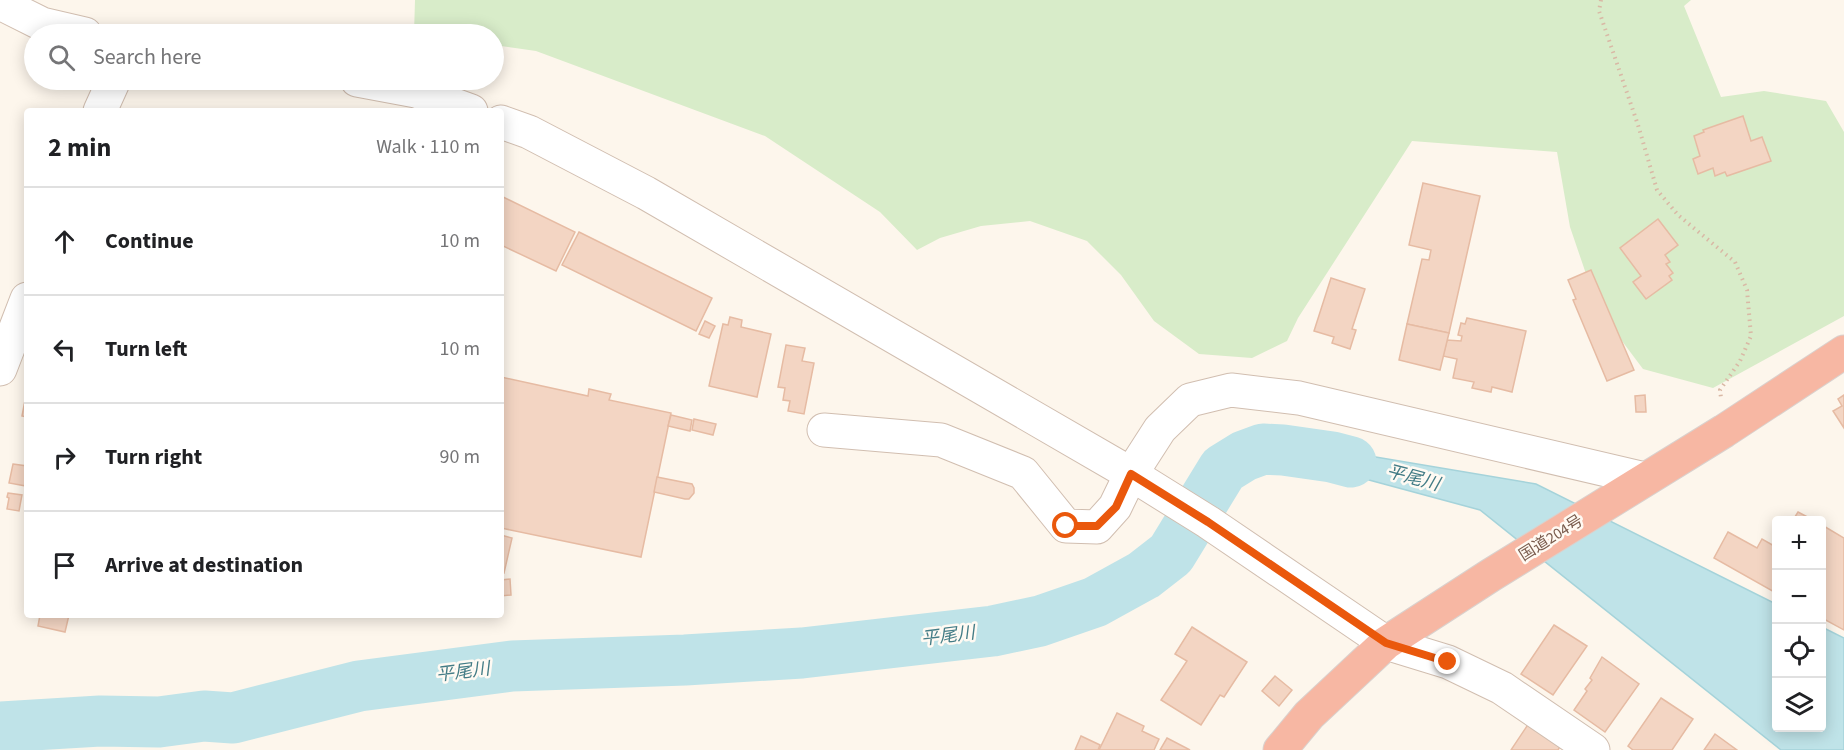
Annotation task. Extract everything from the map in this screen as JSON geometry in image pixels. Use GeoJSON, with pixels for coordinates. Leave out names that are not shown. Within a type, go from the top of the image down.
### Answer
{"type":"FeatureCollection","features":[{"type":"Feature","properties":{"kind":"highway","name":"国道204号"},"geometry":{"type":"LineString","coordinates":[[1280,750],[1309,715],[1386,643],[1491,575],[1724,431],[1844,352]]}},
{"type":"Feature","properties":{"kind":"street"},"geometry":{"type":"LineString","coordinates":[[0,3],[42,24]]}},
{"type":"Feature","properties":{"kind":"street"},"geometry":{"type":"LineString","coordinates":[[101,108],[109,90]]}},
{"type":"Feature","properties":{"kind":"street"},"geometry":{"type":"LineString","coordinates":[[411,90],[463,108]]}},
{"type":"Feature","properties":{"kind":"street"},"geometry":{"type":"LineString","coordinates":[[504,123],[529,132],[646,193],[1143,481],[1208,522],[1386,643],[1448,662],[1502,688],[1586,748]]}},
{"type":"Feature","properties":{"kind":"street"},"geometry":{"type":"LineString","coordinates":[[0,369],[24,307]]}},
{"type":"Feature","properties":{"kind":"street"},"geometry":{"type":"LineString","coordinates":[[824,430],[940,440],[1023,473],[1066,526],[1097,526],[1143,481],[1160,429],[1190,400],[1231,390],[1299,398],[1633,487]]}},
{"type":"Feature","properties":{"kind":"path"},"geometry":{"type":"LineString","coordinates":[[1601,0],[1599,11],[1638,124],[1657,190],[1678,214],[1735,262],[1747,290],[1751,336],[1740,361],[1720,390],[1724,431]]}},
{"type":"Feature","properties":{"kind":"green space"},"geometry":{"type":"Polygon","coordinates":[[[415,0],[1691,0],[1684,6],[1721,97],[1764,91],[1826,101],[1844,132],[1844,316],[1713,388],[1643,369],[1598,309],[1570,227],[1557,152],[1412,141],[1298,318],[1287,341],[1252,358],[1199,354],[1154,321],[1121,275],[1087,241],[1030,221],[981,226],[940,238],[917,250],[880,212],[765,136],[536,51],[504,46],[504,24],[414,24],[415,0]]]}},
{"type":"Feature","properties":{"kind":"water"},"geometry":{"type":"Polygon","coordinates":[[[1282,448],[1334,450],[1536,484],[1772,602],[1772,732],[1826,732],[1826,629],[1844,638],[1844,750],[1781,750],[1480,510],[1295,460],[1281,452],[1282,448]]]}},
{"type":"Feature","properties":{"kind":"building"},"geometry":{"type":"Polygon","coordinates":[[[1743,116],[1751,141],[1762,137],[1771,161],[1727,176],[1725,172],[1715,176],[1713,168],[1698,174],[1693,159],[1700,156],[1694,136],[1704,132],[1703,130],[1743,116]]]}},
{"type":"Feature","properties":{"kind":"building"},"geometry":{"type":"Polygon","coordinates":[[[1423,183],[1480,196],[1449,333],[1407,324],[1422,259],[1429,260],[1431,250],[1409,245],[1423,183]]]}},
{"type":"Feature","properties":{"kind":"building"},"geometry":{"type":"Polygon","coordinates":[[[504,197],[575,232],[556,271],[504,246],[504,197]]]}},
{"type":"Feature","properties":{"kind":"building"},"geometry":{"type":"Polygon","coordinates":[[[1658,219],[1678,245],[1665,255],[1670,262],[1666,264],[1673,273],[1669,276],[1672,280],[1646,299],[1633,282],[1641,276],[1620,248],[1658,219]]]}},
{"type":"Feature","properties":{"kind":"building"},"geometry":{"type":"Polygon","coordinates":[[[579,232],[712,298],[696,331],[562,265],[579,232]]]}},
{"type":"Feature","properties":{"kind":"building"},"geometry":{"type":"Polygon","coordinates":[[[1591,270],[1634,370],[1607,381],[1573,300],[1576,299],[1568,280],[1591,270]]]}},
{"type":"Feature","properties":{"kind":"building"},"geometry":{"type":"Polygon","coordinates":[[[1331,278],[1365,289],[1352,329],[1356,330],[1350,349],[1332,343],[1334,337],[1314,331],[1331,278]]]}},
{"type":"Feature","properties":{"kind":"building"},"geometry":{"type":"Polygon","coordinates":[[[730,317],[742,320],[741,327],[771,334],[757,397],[709,386],[723,324],[728,325],[730,317]]]}},
{"type":"Feature","properties":{"kind":"building"},"geometry":{"type":"Polygon","coordinates":[[[1467,318],[1526,331],[1512,392],[1492,387],[1491,392],[1472,388],[1474,382],[1453,378],[1457,359],[1443,356],[1447,340],[1461,341],[1462,336],[1458,335],[1461,323],[1465,324],[1467,318]]]}},
{"type":"Feature","properties":{"kind":"building"},"geometry":{"type":"Polygon","coordinates":[[[705,321],[715,326],[709,338],[699,334],[705,321]]]}},
{"type":"Feature","properties":{"kind":"building"},"geometry":{"type":"Polygon","coordinates":[[[1407,324],[1449,333],[1440,370],[1399,360],[1407,324]]]}},
{"type":"Feature","properties":{"kind":"building"},"geometry":{"type":"Polygon","coordinates":[[[786,345],[805,348],[802,361],[814,363],[804,414],[788,411],[790,401],[783,400],[785,388],[778,387],[786,345]]]}},
{"type":"Feature","properties":{"kind":"building"},"geometry":{"type":"Polygon","coordinates":[[[504,378],[588,396],[589,389],[611,394],[609,400],[671,413],[641,557],[504,529],[504,378]]]}},
{"type":"Feature","properties":{"kind":"building"},"geometry":{"type":"Polygon","coordinates":[[[1645,395],[1646,412],[1636,412],[1635,396],[1645,395]]]}},
{"type":"Feature","properties":{"kind":"building"},"geometry":{"type":"Polygon","coordinates":[[[1844,395],[1844,428],[1833,411],[1842,406],[1838,399],[1844,395]]]}},
{"type":"Feature","properties":{"kind":"building"},"geometry":{"type":"Polygon","coordinates":[[[671,415],[692,420],[690,431],[668,426],[671,415]]]}},
{"type":"Feature","properties":{"kind":"building"},"geometry":{"type":"Polygon","coordinates":[[[694,419],[716,424],[713,435],[692,430],[694,419]]]}},
{"type":"Feature","properties":{"kind":"building"},"geometry":{"type":"Polygon","coordinates":[[[13,464],[24,466],[24,486],[9,483],[13,464]]]}},
{"type":"Feature","properties":{"kind":"building"},"geometry":{"type":"Polygon","coordinates":[[[657,477],[692,484],[694,493],[689,499],[685,499],[654,492],[657,477]]]}},
{"type":"Feature","properties":{"kind":"building"},"geometry":{"type":"Polygon","coordinates":[[[8,493],[22,495],[19,511],[7,509],[8,493]]]}},
{"type":"Feature","properties":{"kind":"building"},"geometry":{"type":"Polygon","coordinates":[[[1826,527],[1844,538],[1844,630],[1826,620],[1826,527]]]}},
{"type":"Feature","properties":{"kind":"building"},"geometry":{"type":"Polygon","coordinates":[[[1728,532],[1757,548],[1762,539],[1772,545],[1772,591],[1714,558],[1728,532]]]}},
{"type":"Feature","properties":{"kind":"building"},"geometry":{"type":"Polygon","coordinates":[[[504,536],[512,538],[504,573],[504,536]]]}},
{"type":"Feature","properties":{"kind":"building"},"geometry":{"type":"Polygon","coordinates":[[[510,579],[511,595],[504,596],[504,580],[510,579]]]}},
{"type":"Feature","properties":{"kind":"building"},"geometry":{"type":"Polygon","coordinates":[[[39,618],[68,618],[65,632],[38,626],[39,618]]]}},
{"type":"Feature","properties":{"kind":"building"},"geometry":{"type":"Polygon","coordinates":[[[1554,625],[1587,646],[1553,695],[1521,674],[1554,625]]]}},
{"type":"Feature","properties":{"kind":"building"},"geometry":{"type":"Polygon","coordinates":[[[1192,627],[1247,662],[1224,697],[1220,695],[1201,725],[1161,700],[1187,661],[1175,654],[1192,627]]]}},
{"type":"Feature","properties":{"kind":"building"},"geometry":{"type":"Polygon","coordinates":[[[1602,657],[1639,684],[1605,732],[1574,710],[1587,691],[1585,689],[1592,680],[1590,678],[1602,657]]]}},
{"type":"Feature","properties":{"kind":"building"},"geometry":{"type":"Polygon","coordinates":[[[1275,676],[1292,690],[1279,706],[1262,691],[1275,676]]]}},
{"type":"Feature","properties":{"kind":"building"},"geometry":{"type":"Polygon","coordinates":[[[1661,698],[1693,719],[1672,750],[1633,750],[1628,746],[1661,698]]]}},
{"type":"Feature","properties":{"kind":"building"},"geometry":{"type":"Polygon","coordinates":[[[1117,713],[1144,726],[1142,731],[1159,739],[1154,750],[1099,750],[1117,713]]]}},
{"type":"Feature","properties":{"kind":"building"},"geometry":{"type":"Polygon","coordinates":[[[1529,723],[1561,745],[1558,750],[1511,750],[1529,723]]]}},
{"type":"Feature","properties":{"kind":"building"},"geometry":{"type":"Polygon","coordinates":[[[1715,734],[1737,750],[1704,750],[1715,734]]]}},
{"type":"Feature","properties":{"kind":"building"},"geometry":{"type":"Polygon","coordinates":[[[1081,736],[1100,745],[1098,750],[1075,750],[1081,736]]]}},
{"type":"Feature","properties":{"kind":"building"},"geometry":{"type":"Polygon","coordinates":[[[1167,738],[1190,750],[1160,750],[1167,738]]]}},
{"type":"Feature","properties":{"kind":"waterway","name":"平尾川"},"geometry":{"type":"LineString","coordinates":[[0,727],[100,721],[159,722],[204,716],[233,718],[359,686],[512,666],[802,653],[993,631],[1040,621],[1095,602],[1144,575],[1171,554],[1223,469],[1244,456],[1263,449],[1283,450],[1351,462]]}},
{"type":"Feature","properties":{"kind":"route"},"geometry":{"type":"LineString","coordinates":[[1066,526],[1097,526],[1116,507],[1131,474],[1208,522],[1386,643],[1448,662]]}}]}
